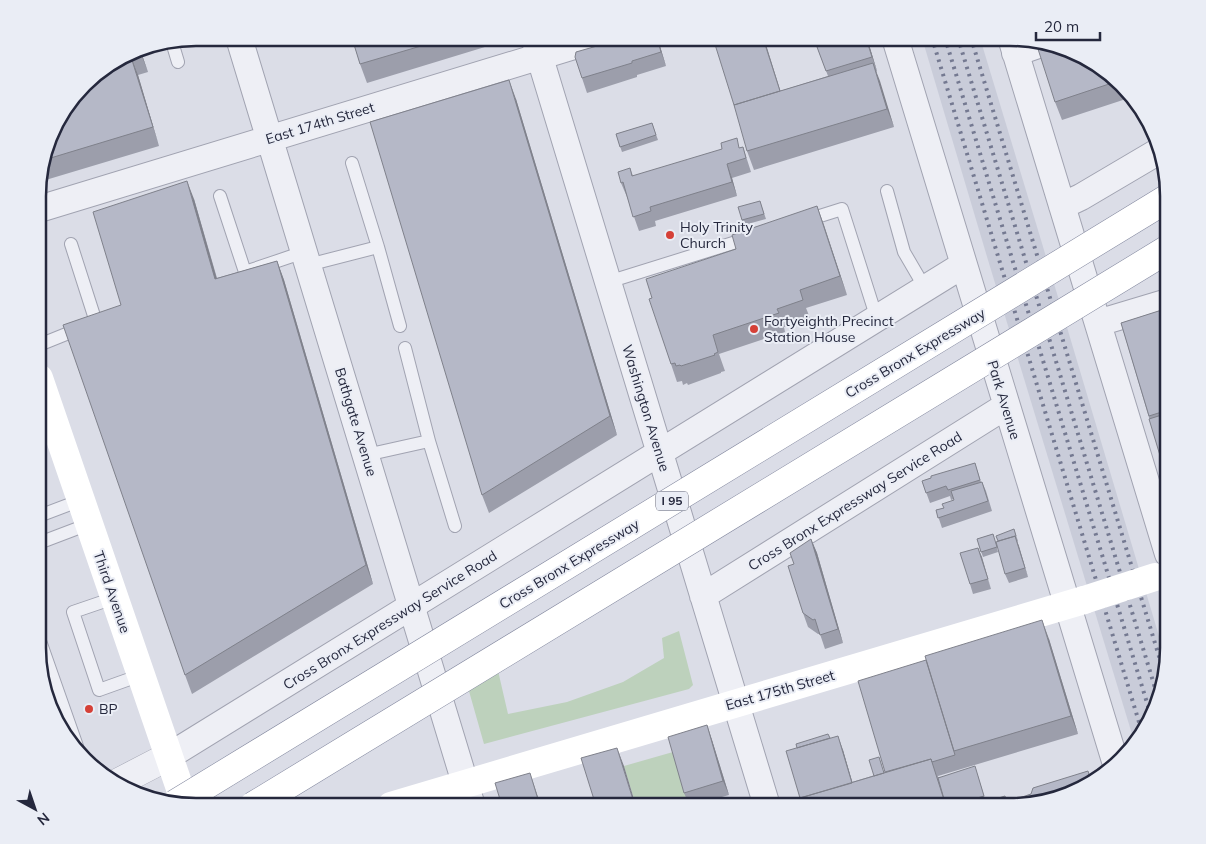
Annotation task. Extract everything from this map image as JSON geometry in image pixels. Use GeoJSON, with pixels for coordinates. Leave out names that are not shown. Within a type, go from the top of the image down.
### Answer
{"type":"FeatureCollection","features":[{"type":"Feature","properties":{"kind":"main road","name":"Cross Bronx Expressway"},"geometry":{"type":"LineString","coordinates":[[187,797],[1159,203]]}},
{"type":"Feature","properties":{"kind":"main road"},"geometry":{"type":"LineString","coordinates":[[268,797],[1159,254]]}},
{"type":"Feature","properties":{"kind":"main road","name":"Third Avenue"},"geometry":{"type":"LineString","coordinates":[[46,400],[183,797]]}},
{"type":"Feature","properties":{"kind":"main road","name":"East 175th Street"},"geometry":{"type":"LineString","coordinates":[[453,797],[469,795],[736,703],[1159,577]]}},
{"type":"Feature","properties":{"kind":"street","name":"Bathgate Avenue"},"geometry":{"type":"LineString","coordinates":[[241,46],[469,795]]}},
{"type":"Feature","properties":{"kind":"street","name":"East 174th Street"},"geometry":{"type":"LineString","coordinates":[[46,207],[270,139],[536,47]]}},
{"type":"Feature","properties":{"kind":"street","name":"Washington Avenue"},"geometry":{"type":"LineString","coordinates":[[536,47],[765,798]]}},
{"type":"Feature","properties":{"kind":"street","name":"Park Avenue"},"geometry":{"type":"LineString","coordinates":[[898,47],[1006,406],[1075,603],[1114,756]]}},
{"type":"Feature","properties":{"kind":"street"},"geometry":{"type":"LineString","coordinates":[[1013,47],[1159,524]]}},
{"type":"Feature","properties":{"kind":"street"},"geometry":{"type":"LineString","coordinates":[[1062,206],[1154,154]]}},
{"type":"Feature","properties":{"kind":"street","name":"Cross Bronx Expressway Service Road"},"geometry":{"type":"LineString","coordinates":[[125,779],[169,756],[963,265]]}},
{"type":"Feature","properties":{"kind":"street"},"geometry":{"type":"LineString","coordinates":[[1098,323],[1159,305]]}},
{"type":"Feature","properties":{"kind":"street","name":"Cross Bronx Expressway Service Road"},"geometry":{"type":"LineString","coordinates":[[704,596],[1006,406]]}},
{"type":"Feature","properties":{"kind":"lane"},"geometry":{"type":"LineString","coordinates":[[174,48],[178,62]]}},
{"type":"Feature","properties":{"kind":"lane"},"geometry":{"type":"LineString","coordinates":[[352,163],[400,326]]}},
{"type":"Feature","properties":{"kind":"lane"},"geometry":{"type":"LineString","coordinates":[[887,191],[904,252],[925,288]]}},
{"type":"Feature","properties":{"kind":"lane"},"geometry":{"type":"LineString","coordinates":[[220,196],[245,272],[306,258],[378,247]]}},
{"type":"Feature","properties":{"kind":"lane"},"geometry":{"type":"LineString","coordinates":[[795,223],[842,209],[877,319]]}},
{"type":"Feature","properties":{"kind":"lane"},"geometry":{"type":"LineString","coordinates":[[608,282],[758,235]]}},
{"type":"Feature","properties":{"kind":"lane"},"geometry":{"type":"LineString","coordinates":[[46,342],[96,322],[71,244]]}},
{"type":"Feature","properties":{"kind":"lane"},"geometry":{"type":"LineString","coordinates":[[405,348],[429,440],[456,526]]}},
{"type":"Feature","properties":{"kind":"lane"},"geometry":{"type":"LineString","coordinates":[[366,455],[429,440]]}},
{"type":"Feature","properties":{"kind":"lane"},"geometry":{"type":"LineString","coordinates":[[47,515],[85,512]]}},
{"type":"Feature","properties":{"kind":"lane"},"geometry":{"type":"LineString","coordinates":[[47,538],[85,512]]}},
{"type":"Feature","properties":{"kind":"lane"},"geometry":{"type":"LineString","coordinates":[[114,598],[73,612],[99,690],[141,675]]}},
{"type":"Feature","properties":{"kind":"lane"},"geometry":{"type":"LineString","coordinates":[[48,662],[72,732]]}},
{"type":"Feature","properties":{"kind":"shaded area"},"geometry":{"type":"Polygon","coordinates":[[[925,47],[983,47],[1041,240],[1159,636],[1157,677],[1152,696],[1132,734],[925,47]]]}},
{"type":"Feature","properties":{"kind":"green space"},"geometry":{"type":"Polygon","coordinates":[[[679,631],[693,685],[689,689],[484,744],[465,677],[496,662],[508,714],[567,702],[623,682],[664,658],[662,638],[679,631]]]}},
{"type":"Feature","properties":{"kind":"green space"},"geometry":{"type":"Polygon","coordinates":[[[673,752],[687,798],[633,798],[624,766],[673,752]]]}},
{"type":"Feature","properties":{"kind":"building"},"geometry":{"type":"Polygon","coordinates":[[[355,46],[420,46],[360,64],[355,46]]]}},
{"type":"Feature","properties":{"kind":"building"},"geometry":{"type":"Polygon","coordinates":[[[595,46],[659,47],[661,52],[582,78],[575,57],[576,52],[595,46]]]}},
{"type":"Feature","properties":{"kind":"building"},"geometry":{"type":"Polygon","coordinates":[[[716,47],[766,47],[780,91],[734,105],[716,47]]]}},
{"type":"Feature","properties":{"kind":"building"},"geometry":{"type":"Polygon","coordinates":[[[817,47],[869,47],[872,57],[826,71],[817,47]]]}},
{"type":"Feature","properties":{"kind":"building"},"geometry":{"type":"Polygon","coordinates":[[[1038,49],[1058,54],[1085,66],[1109,84],[1055,102],[1038,49]]]}},
{"type":"Feature","properties":{"kind":"building"},"geometry":{"type":"Polygon","coordinates":[[[132,61],[153,127],[51,158],[66,121],[84,97],[105,77],[132,61]]]}},
{"type":"Feature","properties":{"kind":"building"},"geometry":{"type":"Polygon","coordinates":[[[873,63],[887,109],[747,151],[734,105],[873,63]]]}},
{"type":"Feature","properties":{"kind":"building"},"geometry":{"type":"Polygon","coordinates":[[[509,80],[610,416],[482,495],[370,122],[509,80]]]}},
{"type":"Feature","properties":{"kind":"building"},"geometry":{"type":"Polygon","coordinates":[[[652,123],[656,135],[620,147],[616,134],[652,123]]]}},
{"type":"Feature","properties":{"kind":"building"},"geometry":{"type":"Polygon","coordinates":[[[737,138],[739,148],[743,147],[746,158],[727,164],[732,182],[650,207],[651,211],[633,217],[623,182],[621,183],[618,172],[630,168],[632,176],[722,149],[721,143],[737,138]]]}},
{"type":"Feature","properties":{"kind":"building"},"geometry":{"type":"Polygon","coordinates":[[[187,181],[215,279],[277,261],[366,565],[185,675],[63,325],[121,305],[93,212],[187,181]]]}},
{"type":"Feature","properties":{"kind":"building"},"geometry":{"type":"Polygon","coordinates":[[[760,201],[764,214],[742,220],[738,207],[760,201]]]}},
{"type":"Feature","properties":{"kind":"building"},"geometry":{"type":"Polygon","coordinates":[[[817,206],[840,276],[800,290],[803,300],[777,309],[779,313],[713,335],[718,352],[715,355],[681,366],[676,366],[675,363],[671,364],[649,299],[652,298],[646,279],[736,249],[732,235],[817,206]]]}},
{"type":"Feature","properties":{"kind":"building"},"geometry":{"type":"Polygon","coordinates":[[[1159,311],[1159,413],[1149,416],[1121,323],[1159,311]]]}},
{"type":"Feature","properties":{"kind":"building"},"geometry":{"type":"Polygon","coordinates":[[[1159,416],[1159,452],[1149,419],[1159,416]]]}},
{"type":"Feature","properties":{"kind":"building"},"geometry":{"type":"Polygon","coordinates":[[[975,463],[980,480],[948,490],[946,486],[926,493],[922,481],[931,478],[931,476],[975,463]]]}},
{"type":"Feature","properties":{"kind":"building"},"geometry":{"type":"Polygon","coordinates":[[[982,482],[988,501],[938,518],[936,510],[944,508],[942,504],[954,500],[951,491],[982,482]]]}},
{"type":"Feature","properties":{"kind":"building"},"geometry":{"type":"Polygon","coordinates":[[[1014,529],[1016,536],[998,541],[996,536],[1014,529]]]}},
{"type":"Feature","properties":{"kind":"building"},"geometry":{"type":"Polygon","coordinates":[[[993,534],[997,547],[981,552],[977,539],[993,534]]]}},
{"type":"Feature","properties":{"kind":"building"},"geometry":{"type":"Polygon","coordinates":[[[1015,536],[1025,568],[1005,574],[996,542],[1015,536]]]}},
{"type":"Feature","properties":{"kind":"building"},"geometry":{"type":"Polygon","coordinates":[[[811,539],[838,629],[820,635],[815,619],[813,620],[803,613],[788,566],[794,564],[790,553],[811,539]]]}},
{"type":"Feature","properties":{"kind":"building"},"geometry":{"type":"Polygon","coordinates":[[[978,548],[988,579],[970,584],[960,553],[978,548]]]}},
{"type":"Feature","properties":{"kind":"building"},"geometry":{"type":"Polygon","coordinates":[[[1042,620],[1071,716],[954,751],[925,656],[1042,620]]]}},
{"type":"Feature","properties":{"kind":"building"},"geometry":{"type":"Polygon","coordinates":[[[926,660],[955,755],[932,762],[931,759],[885,772],[858,681],[926,660]]]}},
{"type":"Feature","properties":{"kind":"building"},"geometry":{"type":"Polygon","coordinates":[[[707,725],[723,781],[684,793],[668,737],[707,725]]]}},
{"type":"Feature","properties":{"kind":"building"},"geometry":{"type":"Polygon","coordinates":[[[828,734],[830,738],[797,748],[796,744],[828,734]]]}},
{"type":"Feature","properties":{"kind":"building"},"geometry":{"type":"Polygon","coordinates":[[[838,736],[852,783],[800,798],[786,751],[838,736]]]}},
{"type":"Feature","properties":{"kind":"building"},"geometry":{"type":"Polygon","coordinates":[[[617,748],[632,798],[593,797],[581,758],[617,748]]]}},
{"type":"Feature","properties":{"kind":"building"},"geometry":{"type":"Polygon","coordinates":[[[879,757],[884,773],[874,776],[869,760],[879,757]]]}},
{"type":"Feature","properties":{"kind":"building"},"geometry":{"type":"Polygon","coordinates":[[[931,759],[943,798],[801,798],[931,759]]]}},
{"type":"Feature","properties":{"kind":"building"},"geometry":{"type":"Polygon","coordinates":[[[975,766],[984,796],[977,798],[944,798],[938,778],[975,766]]]}},
{"type":"Feature","properties":{"kind":"building"},"geometry":{"type":"Polygon","coordinates":[[[1088,771],[1089,774],[1058,790],[1023,797],[1031,794],[1033,788],[1088,771]]]}},
{"type":"Feature","properties":{"kind":"building"},"geometry":{"type":"Polygon","coordinates":[[[530,773],[537,797],[499,797],[495,783],[530,773]]]}},
{"type":"Feature","properties":{"kind":"railway"},"geometry":{"type":"LineString","coordinates":[[935,47],[1139,722]]}},
{"type":"Feature","properties":{"kind":"railway"},"geometry":{"type":"LineString","coordinates":[[948,47],[1148,705]]}},
{"type":"Feature","properties":{"kind":"railway"},"geometry":{"type":"LineString","coordinates":[[961,47],[1155,686]]}},
{"type":"Feature","properties":{"kind":"railway"},"geometry":{"type":"LineString","coordinates":[[974,47],[1159,656]]}},
{"type":"Feature","properties":{"kind":"place","name":"Holy Trinity Church"},"geometry":{"type":"Point","coordinates":[670,235]}},
{"type":"Feature","properties":{"kind":"place","name":"Fortyeighth Precinct Station House"},"geometry":{"type":"Point","coordinates":[754,329]}},
{"type":"Feature","properties":{"kind":"place","name":"BP"},"geometry":{"type":"Point","coordinates":[89,709]}}]}
